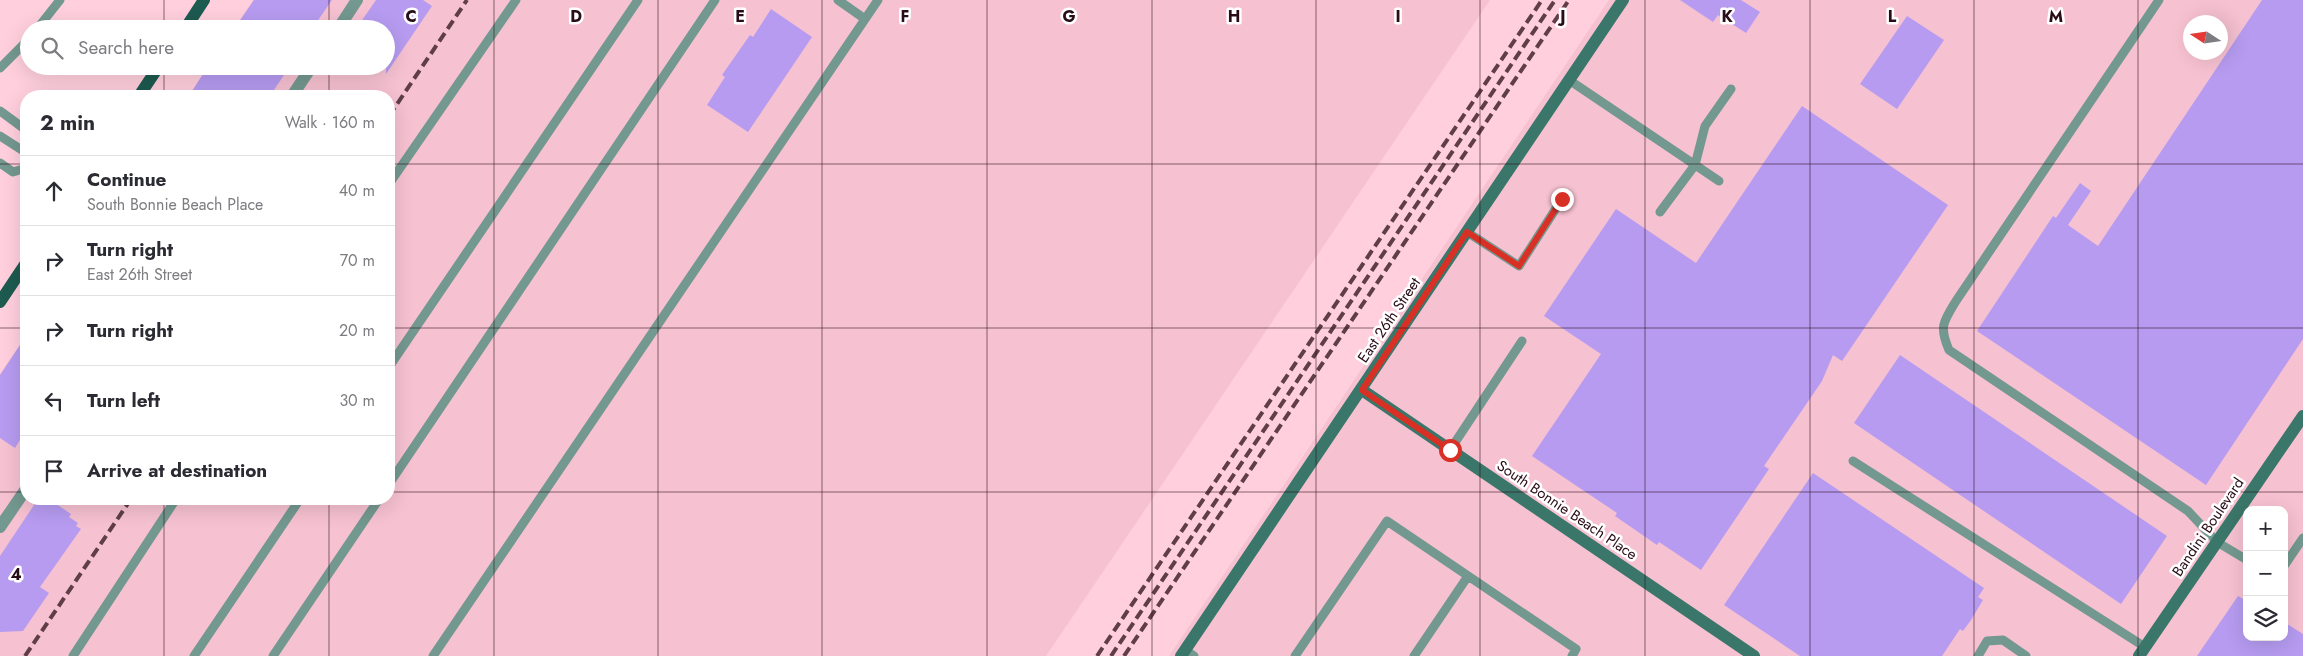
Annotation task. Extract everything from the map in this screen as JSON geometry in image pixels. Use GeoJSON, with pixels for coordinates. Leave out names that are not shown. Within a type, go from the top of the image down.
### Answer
{"type":"FeatureCollection","features":[{"type":"Feature","properties":{"kind":"main road"},"geometry":{"type":"LineString","coordinates":[[190,20],[204,0]]}},
{"type":"Feature","properties":{"kind":"main road"},"geometry":{"type":"LineString","coordinates":[[143,90],[153,75]]}},
{"type":"Feature","properties":{"kind":"main road"},"geometry":{"type":"LineString","coordinates":[[0,302],[20,272]]}},
{"type":"Feature","properties":{"kind":"street"},"geometry":{"type":"LineString","coordinates":[[344,20],[357,0]]}},
{"type":"Feature","properties":{"kind":"street","name":"East 26th Street"},"geometry":{"type":"LineString","coordinates":[[1186,654],[1623,0]]}},
{"type":"Feature","properties":{"kind":"street"},"geometry":{"type":"LineString","coordinates":[[296,90],[306,75]]}},
{"type":"Feature","properties":{"kind":"street","name":"South Bonnie Beach Place"},"geometry":{"type":"LineString","coordinates":[[1362,390],[1754,656]]}},
{"type":"Feature","properties":{"kind":"street","name":"Bandini Boulevard"},"geometry":{"type":"LineString","coordinates":[[2142,652],[2303,416]]}},
{"type":"Feature","properties":{"kind":"street"},"geometry":{"type":"LineString","coordinates":[[0,527],[20,498]]}},
{"type":"Feature","properties":{"kind":"lane"},"geometry":{"type":"LineString","coordinates":[[44,20],[60,0]]}},
{"type":"Feature","properties":{"kind":"lane"},"geometry":{"type":"LineString","coordinates":[[395,175],[516,0]]}},
{"type":"Feature","properties":{"kind":"lane"},"geometry":{"type":"LineString","coordinates":[[395,358],[638,0]]}},
{"type":"Feature","properties":{"kind":"lane"},"geometry":{"type":"LineString","coordinates":[[395,475],[715,0]]}},
{"type":"Feature","properties":{"kind":"lane"},"geometry":{"type":"LineString","coordinates":[[838,0],[865,19]]}},
{"type":"Feature","properties":{"kind":"lane"},"geometry":{"type":"LineString","coordinates":[[433,656],[878,0]]}},
{"type":"Feature","properties":{"kind":"lane"},"geometry":{"type":"LineString","coordinates":[[2159,0],[1956,301],[1945,320],[1943,335],[1949,350],[2188,511],[2217,542],[2243,558]]}},
{"type":"Feature","properties":{"kind":"lane"},"geometry":{"type":"LineString","coordinates":[[0,68],[20,48]]}},
{"type":"Feature","properties":{"kind":"lane"},"geometry":{"type":"LineString","coordinates":[[1569,80],[1719,181]]}},
{"type":"Feature","properties":{"kind":"lane"},"geometry":{"type":"LineString","coordinates":[[1660,212],[1695,165],[1705,126],[1731,89]]}},
{"type":"Feature","properties":{"kind":"lane"},"geometry":{"type":"LineString","coordinates":[[0,111],[20,126]]}},
{"type":"Feature","properties":{"kind":"lane"},"geometry":{"type":"LineString","coordinates":[[0,136],[20,149]]}},
{"type":"Feature","properties":{"kind":"lane"},"geometry":{"type":"LineString","coordinates":[[0,163],[13,172],[20,170]]}},
{"type":"Feature","properties":{"kind":"lane"},"geometry":{"type":"LineString","coordinates":[[1467,232],[1519,266],[1562,199]]}},
{"type":"Feature","properties":{"kind":"lane"},"geometry":{"type":"LineString","coordinates":[[1450,450],[1522,341]]}},
{"type":"Feature","properties":{"kind":"lane"},"geometry":{"type":"LineString","coordinates":[[1853,461],[2142,652]]}},
{"type":"Feature","properties":{"kind":"lane"},"geometry":{"type":"LineString","coordinates":[[73,656],[172,505]]}},
{"type":"Feature","properties":{"kind":"lane"},"geometry":{"type":"LineString","coordinates":[[194,656],[296,505]]}},
{"type":"Feature","properties":{"kind":"lane"},"geometry":{"type":"LineString","coordinates":[[273,656],[375,505]]}},
{"type":"Feature","properties":{"kind":"lane"},"geometry":{"type":"LineString","coordinates":[[1295,656],[1387,521],[1576,649],[1572,656]]}},
{"type":"Feature","properties":{"kind":"lane"},"geometry":{"type":"LineString","coordinates":[[2288,560],[2303,538]]}},
{"type":"Feature","properties":{"kind":"lane"},"geometry":{"type":"LineString","coordinates":[[1414,656],[1468,576]]}},
{"type":"Feature","properties":{"kind":"lane"},"geometry":{"type":"LineString","coordinates":[[1978,656],[1987,641],[2003,640],[2026,656]]}},
{"type":"Feature","properties":{"kind":"shaded area"},"geometry":{"type":"Polygon","coordinates":[[[253,0],[1490,0],[1046,656],[0,656],[0,374],[20,345],[20,505],[395,505],[395,90],[192,90],[203,75],[395,75],[395,20],[240,20],[253,0]]]}},
{"type":"Feature","properties":{"kind":"shaded area"},"geometry":{"type":"Polygon","coordinates":[[[1609,0],[2303,0],[2303,656],[1169,656],[1609,0]]]}},
{"type":"Feature","properties":{"kind":"building"},"geometry":{"type":"Polygon","coordinates":[[[254,0],[332,0],[318,20],[240,20],[254,0]]]}},
{"type":"Feature","properties":{"kind":"building"},"geometry":{"type":"Polygon","coordinates":[[[376,0],[423,0],[432,6],[395,61],[395,20],[362,20],[376,0]]]}},
{"type":"Feature","properties":{"kind":"building"},"geometry":{"type":"Polygon","coordinates":[[[1680,0],[1741,0],[1760,12],[1746,33],[1718,15],[1713,22],[1680,0]]]}},
{"type":"Feature","properties":{"kind":"building"},"geometry":{"type":"Polygon","coordinates":[[[2262,0],[2303,0],[2303,339],[2206,485],[1977,331],[2053,216],[2056,218],[2080,183],[2091,191],[2068,225],[2098,246],[2222,60],[2228,60],[2228,51],[2262,0]]]}},
{"type":"Feature","properties":{"kind":"building"},"geometry":{"type":"Polygon","coordinates":[[[771,9],[812,37],[748,132],[707,105],[725,77],[722,75],[750,35],[753,37],[771,9]]]}},
{"type":"Feature","properties":{"kind":"building"},"geometry":{"type":"Polygon","coordinates":[[[1907,16],[1944,40],[1897,109],[1860,84],[1907,16]]]}},
{"type":"Feature","properties":{"kind":"building"},"geometry":{"type":"Polygon","coordinates":[[[202,75],[284,75],[274,90],[193,90],[202,75]]]}},
{"type":"Feature","properties":{"kind":"building"},"geometry":{"type":"Polygon","coordinates":[[[1802,106],[1948,205],[1842,361],[1833,355],[1822,381],[1764,466],[1769,469],[1701,570],[1659,542],[1657,545],[1615,516],[1617,513],[1532,456],[1601,354],[1544,316],[1616,209],[1696,263],[1802,106]]]}},
{"type":"Feature","properties":{"kind":"building"},"geometry":{"type":"Polygon","coordinates":[[[20,345],[20,440],[15,448],[0,438],[0,375],[20,345]]]}},
{"type":"Feature","properties":{"kind":"building"},"geometry":{"type":"Polygon","coordinates":[[[1900,355],[2167,536],[2121,604],[1854,423],[1900,355]]]}},
{"type":"Feature","properties":{"kind":"building"},"geometry":{"type":"Polygon","coordinates":[[[1813,473],[1984,588],[1978,597],[1983,600],[1971,620],[1963,631],[1960,629],[1942,656],[1800,656],[1724,605],[1813,473]]]}},
{"type":"Feature","properties":{"kind":"building"},"geometry":{"type":"Polygon","coordinates":[[[34,505],[58,505],[71,514],[69,517],[78,523],[76,526],[81,529],[40,587],[49,593],[23,631],[0,632],[0,556],[34,505]]]}},
{"type":"Feature","properties":{"kind":"building"},"geometry":{"type":"Polygon","coordinates":[[[2238,596],[2243,599],[2243,641],[2288,641],[2288,625],[2303,634],[2303,656],[2197,656],[2238,596]]]}},
{"type":"Feature","properties":{"kind":"railway"},"geometry":{"type":"LineString","coordinates":[[395,107],[467,0]]}},
{"type":"Feature","properties":{"kind":"railway"},"geometry":{"type":"LineString","coordinates":[[1097,656],[1542,0]]}},
{"type":"Feature","properties":{"kind":"railway"},"geometry":{"type":"LineString","coordinates":[[1111,656],[1555,0]]}},
{"type":"Feature","properties":{"kind":"railway"},"geometry":{"type":"LineString","coordinates":[[1124,656],[1569,0]]}},
{"type":"Feature","properties":{"kind":"railway"},"geometry":{"type":"LineString","coordinates":[[25,656],[127,505]]}},
{"type":"Feature","properties":{"kind":"route"},"geometry":{"type":"LineString","coordinates":[[1450,450],[1362,390],[1467,232],[1519,266],[1562,199]]}}]}
